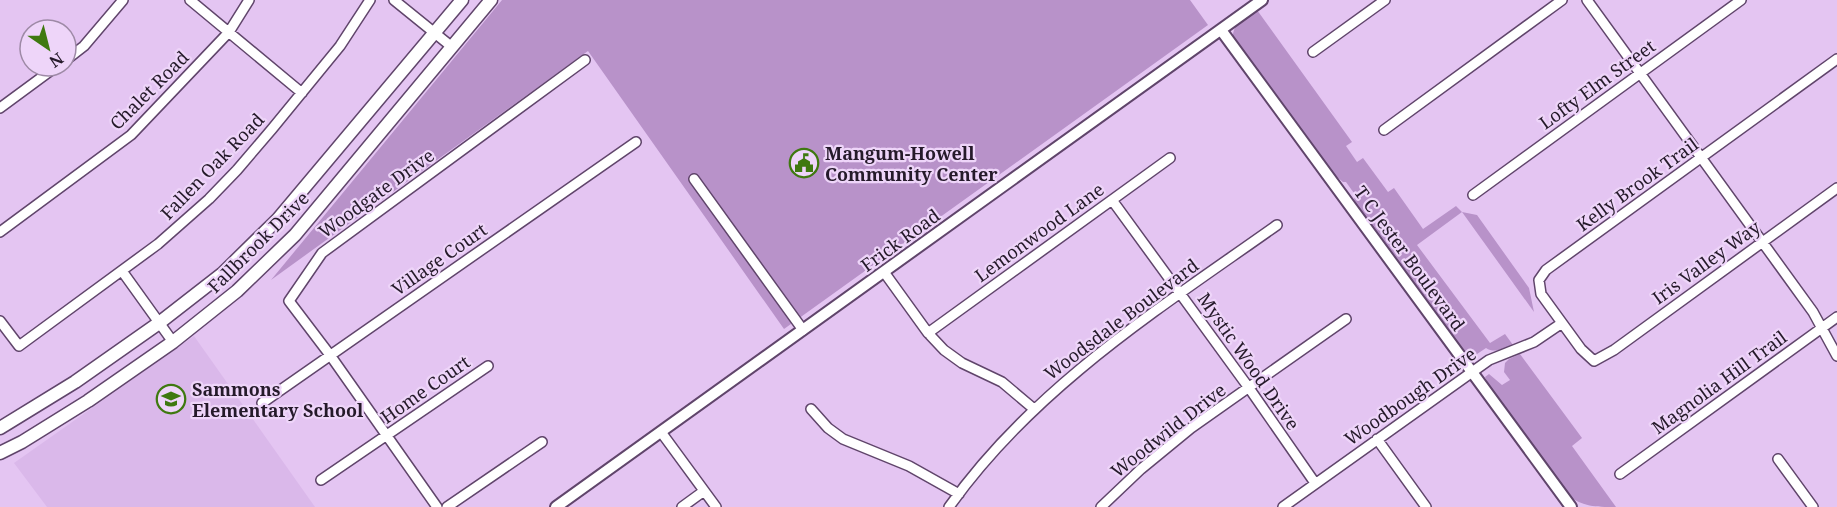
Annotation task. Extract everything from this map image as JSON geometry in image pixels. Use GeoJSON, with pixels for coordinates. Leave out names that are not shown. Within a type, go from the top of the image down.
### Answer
{"type":"FeatureCollection","features":[{"type":"Feature","properties":{"kind":"main road","name":"Fallbrook Drive"},"geometry":{"type":"LineString","coordinates":[[0,428],[75,382],[159,323],[222,274],[270,227],[305,188],[462,0]]}},
{"type":"Feature","properties":{"kind":"main road","name":"Fallbrook Drive"},"geometry":{"type":"LineString","coordinates":[[0,453],[88,401],[173,342],[237,291],[287,243],[323,203],[491,0]]}},
{"type":"Feature","properties":{"kind":"main road"},"geometry":{"type":"LineString","coordinates":[[305,188],[323,203]]}},
{"type":"Feature","properties":{"kind":"street"},"geometry":{"type":"LineString","coordinates":[[78,51],[123,0]]}},
{"type":"Feature","properties":{"kind":"street"},"geometry":{"type":"LineString","coordinates":[[190,0],[302,93]]}},
{"type":"Feature","properties":{"kind":"street","name":"Chalet Road"},"geometry":{"type":"LineString","coordinates":[[0,232],[131,135],[229,32],[249,0]]}},
{"type":"Feature","properties":{"kind":"street","name":"Fallen Oak Road"},"geometry":{"type":"LineString","coordinates":[[0,321],[19,346],[122,271],[209,199],[237,170],[302,93],[340,46],[370,0]]}},
{"type":"Feature","properties":{"kind":"street"},"geometry":{"type":"LineString","coordinates":[[394,0],[453,47]]}},
{"type":"Feature","properties":{"kind":"street","name":"Frick Road"},"geometry":{"type":"LineString","coordinates":[[556,507],[1262,0]]}},
{"type":"Feature","properties":{"kind":"street"},"geometry":{"type":"LineString","coordinates":[[1313,52],[1385,0]]}},
{"type":"Feature","properties":{"kind":"street"},"geometry":{"type":"LineString","coordinates":[[1384,130],[1562,0]]}},
{"type":"Feature","properties":{"kind":"street"},"geometry":{"type":"LineString","coordinates":[[1587,0],[1822,327],[1837,356]]}},
{"type":"Feature","properties":{"kind":"street","name":"Lofty Elm Street"},"geometry":{"type":"LineString","coordinates":[[1473,195],[1741,0]]}},
{"type":"Feature","properties":{"kind":"street","name":"T C Jester Boulevard"},"geometry":{"type":"LineString","coordinates":[[1221,30],[1571,507]]}},
{"type":"Feature","properties":{"kind":"street","name":"Kelly Brook Trail"},"geometry":{"type":"LineString","coordinates":[[1593,361],[1581,349],[1541,294],[1539,280],[1546,270],[1837,59]]}},
{"type":"Feature","properties":{"kind":"street","name":"Woodgate Drive"},"geometry":{"type":"LineString","coordinates":[[437,507],[289,301],[322,253],[585,60]]}},
{"type":"Feature","properties":{"kind":"street"},"geometry":{"type":"LineString","coordinates":[[0,108],[41,78]]}},
{"type":"Feature","properties":{"kind":"street","name":"Village Court"},"geometry":{"type":"LineString","coordinates":[[262,403],[636,142]]}},
{"type":"Feature","properties":{"kind":"street","name":"Lemonwood Lane"},"geometry":{"type":"LineString","coordinates":[[928,333],[1170,158]]}},
{"type":"Feature","properties":{"kind":"street"},"geometry":{"type":"LineString","coordinates":[[694,179],[803,330]]}},
{"type":"Feature","properties":{"kind":"street","name":"Iris Valley Way"},"geometry":{"type":"LineString","coordinates":[[1593,361],[1614,350],[1837,188]]}},
{"type":"Feature","properties":{"kind":"street","name":"Mystic Wood Drive"},"geometry":{"type":"LineString","coordinates":[[1112,200],[1315,483]]}},
{"type":"Feature","properties":{"kind":"street","name":"Woodsdale Boulevard"},"geometry":{"type":"LineString","coordinates":[[949,507],[1034,409],[1098,354],[1277,225]]}},
{"type":"Feature","properties":{"kind":"street"},"geometry":{"type":"LineString","coordinates":[[122,271],[173,342]]}},
{"type":"Feature","properties":{"kind":"street"},"geometry":{"type":"LineString","coordinates":[[884,272],[928,333],[944,350],[962,363],[1002,382],[1034,409]]}},
{"type":"Feature","properties":{"kind":"street","name":"Magnolia Hill Trail"},"geometry":{"type":"LineString","coordinates":[[1620,474],[1837,316]]}},
{"type":"Feature","properties":{"kind":"street","name":"Woodwild Drive"},"geometry":{"type":"LineString","coordinates":[[1101,507],[1174,442],[1346,319]]}},
{"type":"Feature","properties":{"kind":"street","name":"Woodbough Drive"},"geometry":{"type":"LineString","coordinates":[[1283,507],[1489,360],[1534,342],[1562,323]]}},
{"type":"Feature","properties":{"kind":"street","name":"Home Court"},"geometry":{"type":"LineString","coordinates":[[321,480],[488,366]]}},
{"type":"Feature","properties":{"kind":"street"},"geometry":{"type":"LineString","coordinates":[[811,409],[828,428],[843,439],[909,466],[959,494]]}},
{"type":"Feature","properties":{"kind":"street"},"geometry":{"type":"LineString","coordinates":[[661,432],[716,507]]}},
{"type":"Feature","properties":{"kind":"street"},"geometry":{"type":"LineString","coordinates":[[1377,439],[1426,507]]}},
{"type":"Feature","properties":{"kind":"street"},"geometry":{"type":"LineString","coordinates":[[447,507],[542,442]]}},
{"type":"Feature","properties":{"kind":"street"},"geometry":{"type":"LineString","coordinates":[[1778,459],[1813,507]]}},
{"type":"Feature","properties":{"kind":"street"},"geometry":{"type":"LineString","coordinates":[[682,507],[704,491]]}},
{"type":"Feature","properties":{"kind":"shaded area"},"geometry":{"type":"Polygon","coordinates":[[[502,0],[1190,0],[1208,25],[784,329],[588,51],[271,280],[502,0]]]}},
{"type":"Feature","properties":{"kind":"shaded area"},"geometry":{"type":"Polygon","coordinates":[[[1257,10],[1352,142],[1346,146],[1357,162],[1363,158],[1388,192],[1394,188],[1423,229],[1456,206],[1462,212],[1417,245],[1490,343],[1505,334],[1513,345],[1496,350],[1486,348],[1471,358],[1462,352],[1361,214],[1354,199],[1356,196],[1346,182],[1332,173],[1233,38],[1237,25],[1257,10]]]}},
{"type":"Feature","properties":{"kind":"shaded area"},"geometry":{"type":"Polygon","coordinates":[[[1462,212],[1477,215],[1529,288],[1534,312],[1462,212]]]}},
{"type":"Feature","properties":{"kind":"shaded area","name":"Sammons Elementary School"},"geometry":{"type":"Polygon","coordinates":[[[194,336],[315,507],[47,507],[14,463],[194,336]]]}},
{"type":"Feature","properties":{"kind":"shaded area"},"geometry":{"type":"Polygon","coordinates":[[[1520,354],[1582,438],[1572,446],[1616,507],[1590,506],[1567,495],[1491,390],[1485,377],[1489,374],[1502,385],[1510,380],[1504,372],[1505,363],[1520,354]]]}},
{"type":"Feature","properties":{"kind":"place","name":"Mangum-Howell Community Center"},"geometry":{"type":"Point","coordinates":[804,163]}},
{"type":"Feature","properties":{"kind":"place","name":"Sammons Elementary School"},"geometry":{"type":"Point","coordinates":[171,399]}}]}
